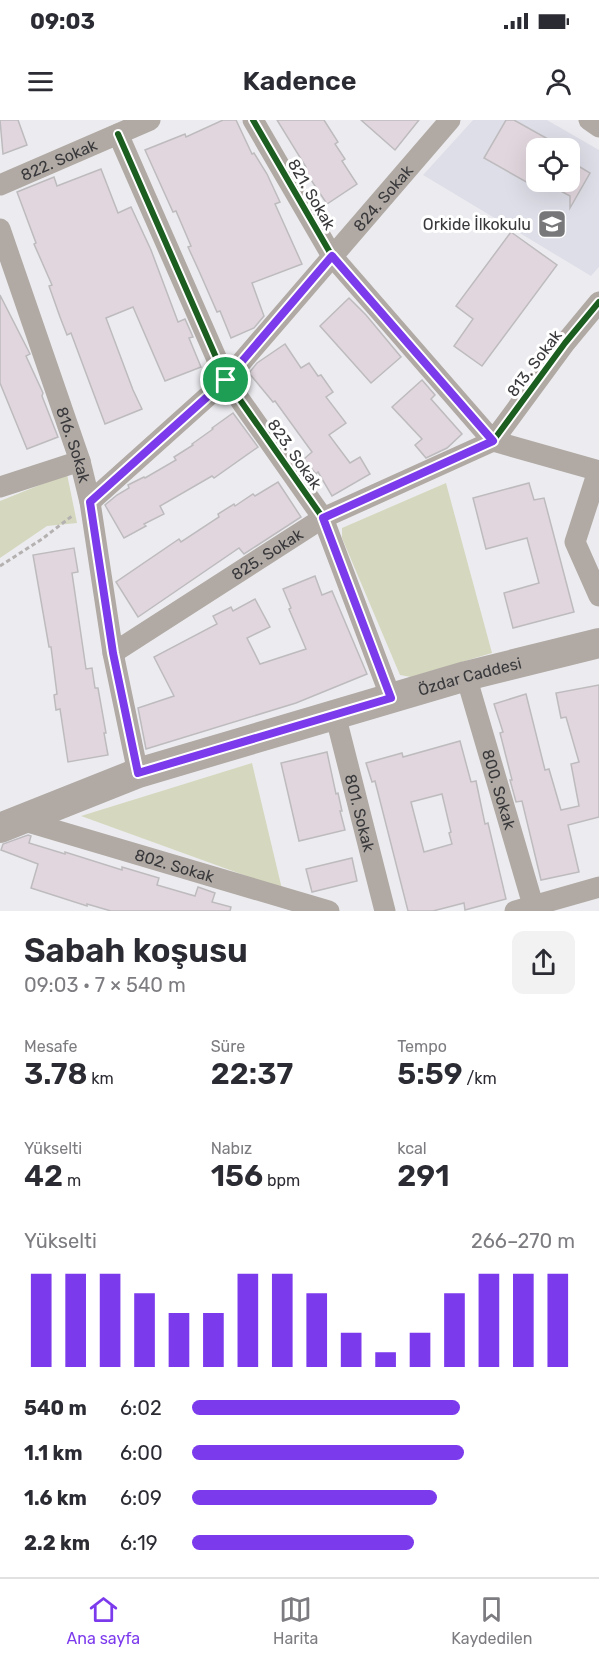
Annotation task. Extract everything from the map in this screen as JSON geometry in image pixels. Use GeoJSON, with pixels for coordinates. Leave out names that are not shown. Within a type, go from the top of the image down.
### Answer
{"type":"FeatureCollection","features":[{"type":"Feature","properties":{"kind":"main road","name":"Özdar Caddesi"},"geometry":{"type":"LineString","coordinates":[[10,824],[138,773],[466,676],[599,643]]}},
{"type":"Feature","properties":{"kind":"street","name":"822. Sokak"},"geometry":{"type":"LineString","coordinates":[[0,185],[150,120]]}},
{"type":"Feature","properties":{"kind":"street","name":"821. Sokak"},"geometry":{"type":"LineString","coordinates":[[253,120],[332,256],[493,441]]}},
{"type":"Feature","properties":{"kind":"street","name":"824. Sokak"},"geometry":{"type":"LineString","coordinates":[[90,502],[226,380],[450,120]]}},
{"type":"Feature","properties":{"kind":"street"},"geometry":{"type":"LineString","coordinates":[[589,120],[599,127]]}},
{"type":"Feature","properties":{"kind":"street","name":"823. Sokak"},"geometry":{"type":"LineString","coordinates":[[118,134],[226,380],[323,518],[391,698]]}},
{"type":"Feature","properties":{"kind":"street","name":"816. Sokak"},"geometry":{"type":"LineString","coordinates":[[0,229],[80,461],[90,502],[113,653],[138,773]]}},
{"type":"Feature","properties":{"kind":"street","name":"813. Sokak"},"geometry":{"type":"LineString","coordinates":[[493,441],[565,343],[599,302]]}},
{"type":"Feature","properties":{"kind":"street"},"geometry":{"type":"LineString","coordinates":[[493,441],[598,471],[575,542],[599,596]]}},
{"type":"Feature","properties":{"kind":"street","name":"825. Sokak"},"geometry":{"type":"LineString","coordinates":[[113,653],[323,518],[493,441]]}},
{"type":"Feature","properties":{"kind":"street"},"geometry":{"type":"LineString","coordinates":[[0,487],[80,461]]}},
{"type":"Feature","properties":{"kind":"street","name":"800. Sokak"},"geometry":{"type":"LineString","coordinates":[[466,676],[524,908]]}},
{"type":"Feature","properties":{"kind":"street","name":"801. Sokak"},"geometry":{"type":"LineString","coordinates":[[335,714],[385,911]]}},
{"type":"Feature","properties":{"kind":"street","name":"802. Sokak"},"geometry":{"type":"LineString","coordinates":[[10,824],[329,911]]}},
{"type":"Feature","properties":{"kind":"street"},"geometry":{"type":"LineString","coordinates":[[524,908],[599,887]]}},
{"type":"Feature","properties":{"kind":"path"},"geometry":{"type":"LineString","coordinates":[[0,566],[42,539],[90,502]]}},
{"type":"Feature","properties":{"kind":"shaded area","name":"Orkide İlkokulu"},"geometry":{"type":"Polygon","coordinates":[[[473,120],[547,120],[578,138],[526,138],[526,192],[580,192],[580,139],[599,150],[599,267],[591,276],[423,175],[473,120]]]}},
{"type":"Feature","properties":{"kind":"green space"},"geometry":{"type":"Polygon","coordinates":[[[67,474],[77,523],[47,526],[0,558],[0,501],[67,474]]]}},
{"type":"Feature","properties":{"kind":"green space"},"geometry":{"type":"Polygon","coordinates":[[[446,483],[492,653],[411,677],[400,675],[342,538],[342,528],[446,483]]]}},
{"type":"Feature","properties":{"kind":"green space"},"geometry":{"type":"Polygon","coordinates":[[[252,763],[282,889],[81,816],[252,763]]]}},
{"type":"Feature","properties":{"kind":"building"},"geometry":{"type":"Polygon","coordinates":[[[0,120],[18,120],[27,145],[3,154],[0,120]]]}},
{"type":"Feature","properties":{"kind":"building"},"geometry":{"type":"Polygon","coordinates":[[[223,120],[236,120],[252,154],[254,153],[267,174],[280,202],[275,204],[302,264],[252,283],[264,316],[254,328],[231,338],[188,247],[191,246],[176,211],[173,212],[145,150],[185,134],[186,137],[223,120]]]}},
{"type":"Feature","properties":{"kind":"building"},"geometry":{"type":"Polygon","coordinates":[[[277,120],[324,120],[338,142],[335,144],[345,159],[342,161],[357,184],[327,204],[303,168],[306,167],[277,120]]]}},
{"type":"Feature","properties":{"kind":"building"},"geometry":{"type":"Polygon","coordinates":[[[361,120],[419,120],[395,150],[361,120]]]}},
{"type":"Feature","properties":{"kind":"building"},"geometry":{"type":"Polygon","coordinates":[[[506,120],[514,120],[546,138],[526,138],[526,182],[484,158],[506,120]]]}},
{"type":"Feature","properties":{"kind":"building"},"geometry":{"type":"Polygon","coordinates":[[[580,167],[590,173],[580,190],[580,167]]]}},
{"type":"Feature","properties":{"kind":"building"},"geometry":{"type":"Polygon","coordinates":[[[101,169],[118,213],[131,207],[151,250],[178,322],[185,319],[193,337],[189,338],[201,367],[165,381],[133,307],[106,318],[142,409],[105,424],[71,333],[67,335],[60,317],[49,286],[52,285],[34,244],[36,243],[17,192],[54,177],[57,186],[101,169]]]}},
{"type":"Feature","properties":{"kind":"building"},"geometry":{"type":"Polygon","coordinates":[[[563,192],[579,192],[570,208],[570,196],[563,192]]]}},
{"type":"Feature","properties":{"kind":"building"},"geometry":{"type":"Polygon","coordinates":[[[511,232],[557,265],[482,366],[454,346],[473,319],[456,306],[511,232]]]}},
{"type":"Feature","properties":{"kind":"building"},"geometry":{"type":"Polygon","coordinates":[[[0,295],[30,354],[26,356],[43,393],[42,396],[58,437],[27,449],[0,383],[0,295]]]}},
{"type":"Feature","properties":{"kind":"building"},"geometry":{"type":"Polygon","coordinates":[[[349,298],[401,357],[371,383],[320,326],[349,298]]]}},
{"type":"Feature","properties":{"kind":"building"},"geometry":{"type":"Polygon","coordinates":[[[285,344],[301,368],[309,363],[333,392],[326,397],[346,423],[329,435],[350,463],[360,457],[370,474],[332,496],[318,472],[316,474],[304,459],[312,452],[275,401],[273,402],[249,373],[257,363],[285,344]]]}},
{"type":"Feature","properties":{"kind":"building"},"geometry":{"type":"Polygon","coordinates":[[[422,380],[435,395],[431,399],[462,434],[447,448],[426,458],[415,445],[422,439],[392,407],[422,380]]]}},
{"type":"Feature","properties":{"kind":"building"},"geometry":{"type":"Polygon","coordinates":[[[233,413],[258,447],[214,478],[212,476],[160,506],[164,514],[124,538],[105,505],[129,488],[128,485],[176,460],[174,457],[233,413]]]}},
{"type":"Feature","properties":{"kind":"building"},"geometry":{"type":"Polygon","coordinates":[[[278,482],[301,517],[244,554],[239,548],[138,617],[116,582],[179,539],[181,542],[219,517],[218,514],[234,504],[235,506],[253,494],[255,496],[278,482]]]}},
{"type":"Feature","properties":{"kind":"building"},"geometry":{"type":"Polygon","coordinates":[[[529,483],[534,500],[544,498],[574,612],[513,628],[504,593],[539,583],[527,538],[486,549],[473,498],[529,483]]]}},
{"type":"Feature","properties":{"kind":"building"},"geometry":{"type":"Polygon","coordinates":[[[74,548],[78,572],[72,573],[86,669],[92,668],[95,688],[98,688],[108,755],[68,762],[60,709],[56,710],[54,695],[57,694],[51,647],[49,647],[33,555],[74,548]]]}},
{"type":"Feature","properties":{"kind":"building"},"geometry":{"type":"Polygon","coordinates":[[[315,576],[322,595],[332,591],[367,674],[296,703],[146,749],[138,708],[174,696],[154,657],[217,624],[213,616],[231,607],[233,611],[255,599],[270,627],[247,638],[260,664],[306,649],[283,589],[315,576]]]}},
{"type":"Feature","properties":{"kind":"building"},"geometry":{"type":"Polygon","coordinates":[[[599,685],[599,817],[568,825],[579,872],[541,880],[522,801],[516,802],[510,780],[512,780],[500,733],[503,732],[494,704],[526,694],[545,770],[549,769],[561,810],[579,806],[571,764],[579,762],[566,717],[561,718],[556,693],[599,685]]]}},
{"type":"Feature","properties":{"kind":"building"},"geometry":{"type":"Polygon","coordinates":[[[460,741],[471,782],[476,781],[485,824],[488,823],[506,899],[465,910],[464,903],[433,911],[408,911],[375,781],[372,782],[366,763],[402,753],[403,757],[460,741]],[[442,794],[411,802],[424,852],[452,844],[449,833],[451,832],[442,794]]]}},
{"type":"Feature","properties":{"kind":"building"},"geometry":{"type":"Polygon","coordinates":[[[327,752],[345,830],[299,841],[281,763],[327,752]]]}},
{"type":"Feature","properties":{"kind":"building"},"geometry":{"type":"Polygon","coordinates":[[[31,836],[29,843],[122,870],[122,867],[159,878],[157,885],[195,896],[198,887],[215,893],[212,902],[231,907],[230,911],[111,911],[87,904],[87,906],[31,888],[38,864],[1,850],[3,844],[31,836]]]}},
{"type":"Feature","properties":{"kind":"building"},"geometry":{"type":"Polygon","coordinates":[[[352,858],[357,881],[312,892],[306,869],[352,858]]]}},
{"type":"Feature","properties":{"kind":"cycle path"},"geometry":{"type":"LineString","coordinates":[[253,120],[332,256],[493,441],[565,343],[599,302]]}},
{"type":"Feature","properties":{"kind":"cycle path"},"geometry":{"type":"LineString","coordinates":[[118,134],[226,380],[323,518],[391,698]]}},
{"type":"Feature","properties":{"kind":"place","name":"Orkide İlkokulu"},"geometry":{"type":"Point","coordinates":[552,224]}},
{"type":"Feature","properties":{"kind":"route"},"geometry":{"type":"LineString","coordinates":[[332,256],[493,441],[323,518],[391,698],[138,773],[113,653],[90,502],[226,380],[332,256]]}}]}
